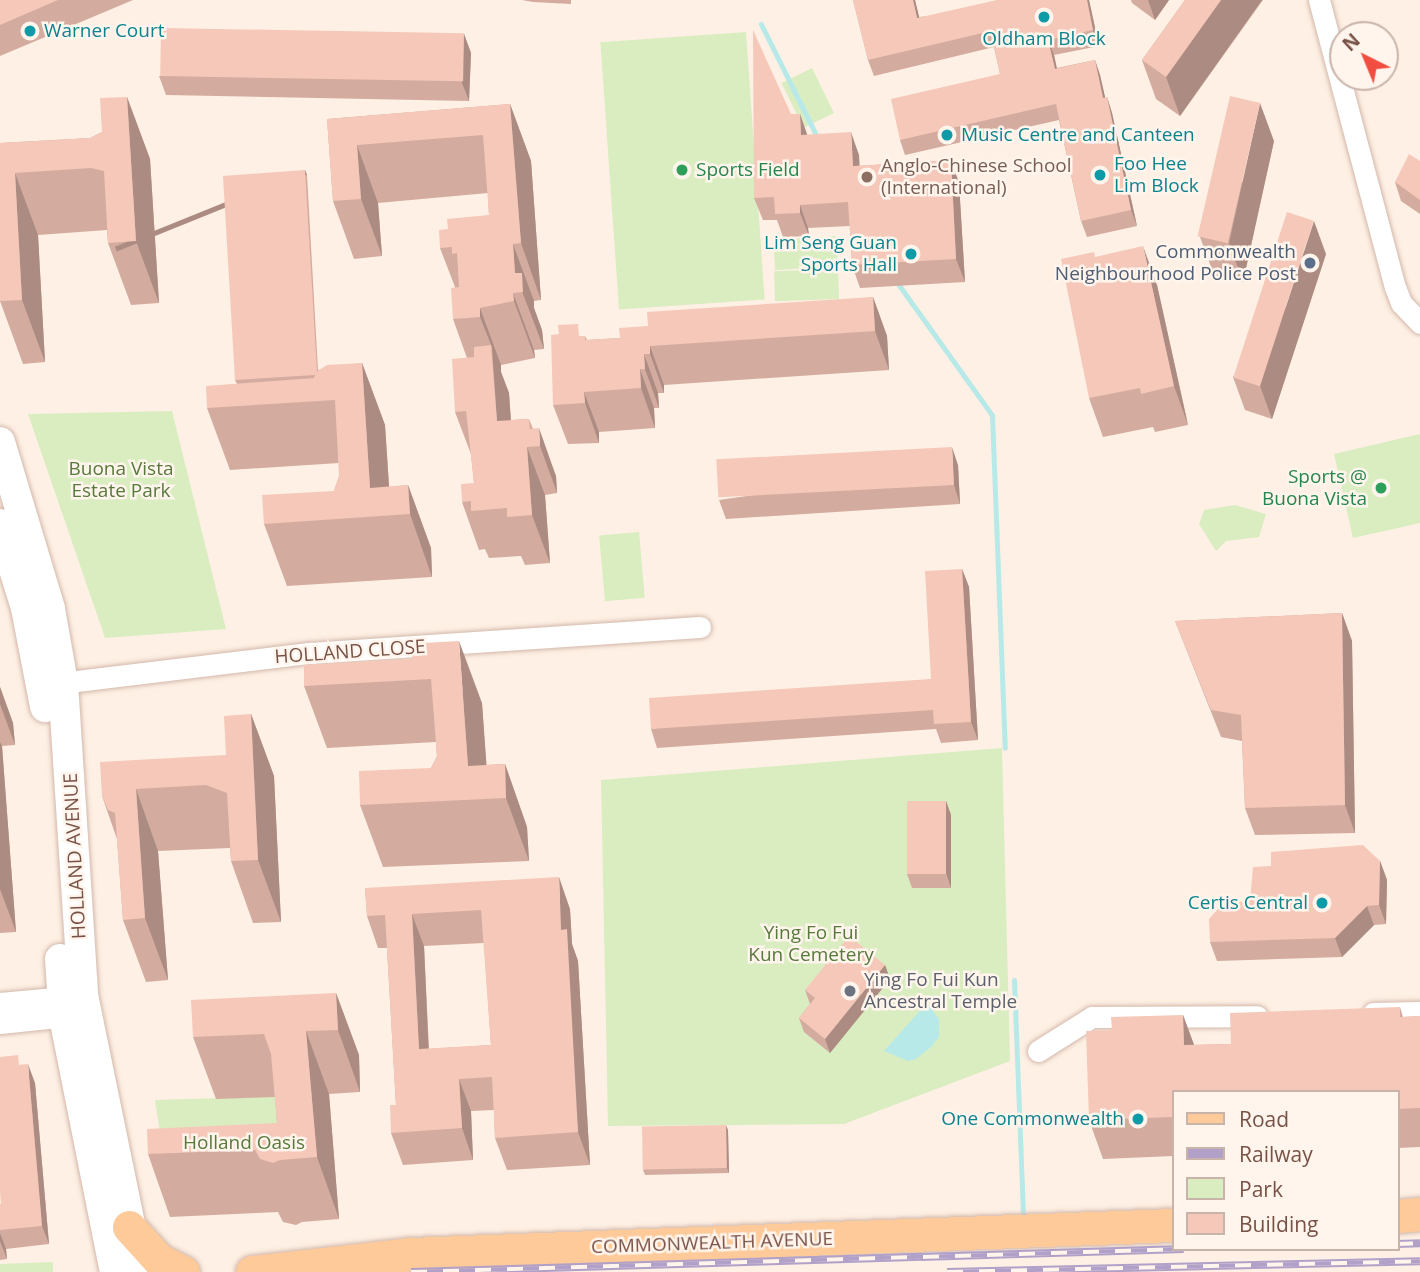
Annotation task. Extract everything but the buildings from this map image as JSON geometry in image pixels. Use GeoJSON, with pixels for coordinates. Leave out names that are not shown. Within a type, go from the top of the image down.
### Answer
{"type":"FeatureCollection","features":[{"type":"Feature","properties":{"kind":"main road"},"geometry":{"type":"LineString","coordinates":[[1399,1216],[1420,1214]]}},
{"type":"Feature","properties":{"kind":"main road","name":"COMMONWEALTH AVENUE"},"geometry":{"type":"LineString","coordinates":[[251,1272],[411,1254],[1172,1225]]}},
{"type":"Feature","properties":{"kind":"main road"},"geometry":{"type":"LineString","coordinates":[[129,1227],[159,1260],[183,1272]]}},
{"type":"Feature","properties":{"kind":"street"},"geometry":{"type":"LineString","coordinates":[[1319,0],[1395,288],[1401,303],[1420,323]]}},
{"type":"Feature","properties":{"kind":"street","name":"HOLLAND AVENUE"},"geometry":{"type":"LineString","coordinates":[[0,442],[50,609],[74,1005],[115,1272]]}},
{"type":"Feature","properties":{"kind":"street","name":"HOLLAND AVENUE"},"geometry":{"type":"LineString","coordinates":[[0,524],[53,684]]}},
{"type":"Feature","properties":{"kind":"street","name":"HOLLAND CLOSE"},"geometry":{"type":"LineString","coordinates":[[53,684],[309,653],[700,627]]}},
{"type":"Feature","properties":{"kind":"street"},"geometry":{"type":"LineString","coordinates":[[0,1003],[74,1005]]}},
{"type":"Feature","properties":{"kind":"street"},"geometry":{"type":"LineString","coordinates":[[0,1023],[74,1005]]}},
{"type":"Feature","properties":{"kind":"street","name":"HOLLAND AVENUE"},"geometry":{"type":"LineString","coordinates":[[74,1005],[140,1272]]}},
{"type":"Feature","properties":{"kind":"street"},"geometry":{"type":"LineString","coordinates":[[1351,1014],[1420,1012]]}},
{"type":"Feature","properties":{"kind":"street"},"geometry":{"type":"LineString","coordinates":[[1038,1051],[1093,1017],[1275,1016]]}},
{"type":"Feature","properties":{"kind":"green space","name":"Sports Field"},"geometry":{"type":"Polygon","coordinates":[[[746,32],[765,299],[619,310],[600,42],[746,32]]]}},
{"type":"Feature","properties":{"kind":"green space"},"geometry":{"type":"Polygon","coordinates":[[[812,68],[834,113],[803,128],[781,83],[812,68]]]}},
{"type":"Feature","properties":{"kind":"green space"},"geometry":{"type":"Polygon","coordinates":[[[836,236],[838,266],[775,270],[773,240],[836,236]]]}},
{"type":"Feature","properties":{"kind":"green space"},"geometry":{"type":"Polygon","coordinates":[[[838,269],[839,299],[775,301],[774,271],[838,269]]]}},
{"type":"Feature","properties":{"kind":"green space","name":"Buona Vista Estate Park"},"geometry":{"type":"Polygon","coordinates":[[[172,411],[226,629],[105,638],[28,414],[172,411]]]}},
{"type":"Feature","properties":{"kind":"green space","name":"Sports @ Buona Vista"},"geometry":{"type":"Polygon","coordinates":[[[1420,434],[1420,523],[1353,538],[1334,454],[1420,434]]]}},
{"type":"Feature","properties":{"kind":"green space"},"geometry":{"type":"Polygon","coordinates":[[[1235,505],[1266,514],[1259,537],[1226,541],[1216,551],[1199,524],[1204,510],[1235,505]]]}},
{"type":"Feature","properties":{"kind":"green space"},"geometry":{"type":"Polygon","coordinates":[[[639,532],[645,598],[605,601],[599,535],[639,532]]]}},
{"type":"Feature","properties":{"kind":"green space","name":"Ying Fo Fui Kun Cemetery"},"geometry":{"type":"Polygon","coordinates":[[[1002,748],[1010,1061],[844,1124],[608,1126],[601,780],[1002,748]]]}},
{"type":"Feature","properties":{"kind":"green space","name":"Holland Oasis"},"geometry":{"type":"Polygon","coordinates":[[[291,1096],[301,1193],[169,1191],[155,1100],[291,1096]]]}},
{"type":"Feature","properties":{"kind":"green space"},"geometry":{"type":"Polygon","coordinates":[[[53,1262],[53,1272],[0,1272],[0,1264],[53,1262]]]}},
{"type":"Feature","properties":{"kind":"water"},"geometry":{"type":"Polygon","coordinates":[[[927,1003],[939,1019],[939,1037],[931,1047],[916,1059],[908,1061],[884,1051],[927,1003]]]}},
{"type":"Feature","properties":{"kind":"waterway"},"geometry":{"type":"LineString","coordinates":[[761,24],[819,141]]}},
{"type":"Feature","properties":{"kind":"waterway"},"geometry":{"type":"LineString","coordinates":[[896,281],[992,415],[1005,748]]}},
{"type":"Feature","properties":{"kind":"waterway"},"geometry":{"type":"LineString","coordinates":[[1014,980],[1023,1218]]}},
{"type":"Feature","properties":{"kind":"railway"},"geometry":{"type":"LineString","coordinates":[[1399,1244],[1420,1243]]}},
{"type":"Feature","properties":{"kind":"railway"},"geometry":{"type":"LineString","coordinates":[[411,1272],[1172,1249]]}},
{"type":"Feature","properties":{"kind":"railway"},"geometry":{"type":"LineString","coordinates":[[947,1272],[1420,1261]]}},
{"type":"Feature","properties":{"kind":"place","name":"Oldham Block"},"geometry":{"type":"Point","coordinates":[1044,17]}},
{"type":"Feature","properties":{"kind":"place","name":"Warner Court"},"geometry":{"type":"Point","coordinates":[30,31]}},
{"type":"Feature","properties":{"kind":"place","name":"Music Centre and Canteen"},"geometry":{"type":"Point","coordinates":[947,135]}},
{"type":"Feature","properties":{"kind":"place","name":"Sports Field"},"geometry":{"type":"Point","coordinates":[682,170]}},
{"type":"Feature","properties":{"kind":"place","name":"Foo Hee Lim Block"},"geometry":{"type":"Point","coordinates":[1100,175]}},
{"type":"Feature","properties":{"kind":"place","name":"Anglo-Chinese School (International)"},"geometry":{"type":"Point","coordinates":[867,177]}},
{"type":"Feature","properties":{"kind":"place","name":"Lim Seng Guan Sports Hall"},"geometry":{"type":"Point","coordinates":[911,254]}},
{"type":"Feature","properties":{"kind":"place","name":"Commonwealth Neighbourhood Police Post"},"geometry":{"type":"Point","coordinates":[1310,263]}},
{"type":"Feature","properties":{"kind":"place","name":"Sports @ Buona Vista"},"geometry":{"type":"Point","coordinates":[1381,488]}},
{"type":"Feature","properties":{"kind":"place","name":"Certis Central"},"geometry":{"type":"Point","coordinates":[1322,903]}},
{"type":"Feature","properties":{"kind":"place","name":"Ying Fo Fui Kun Ancestral Temple"},"geometry":{"type":"Point","coordinates":[850,991]}},
{"type":"Feature","properties":{"kind":"place","name":"One Commonwealth"},"geometry":{"type":"Point","coordinates":[1138,1119]}}]}
